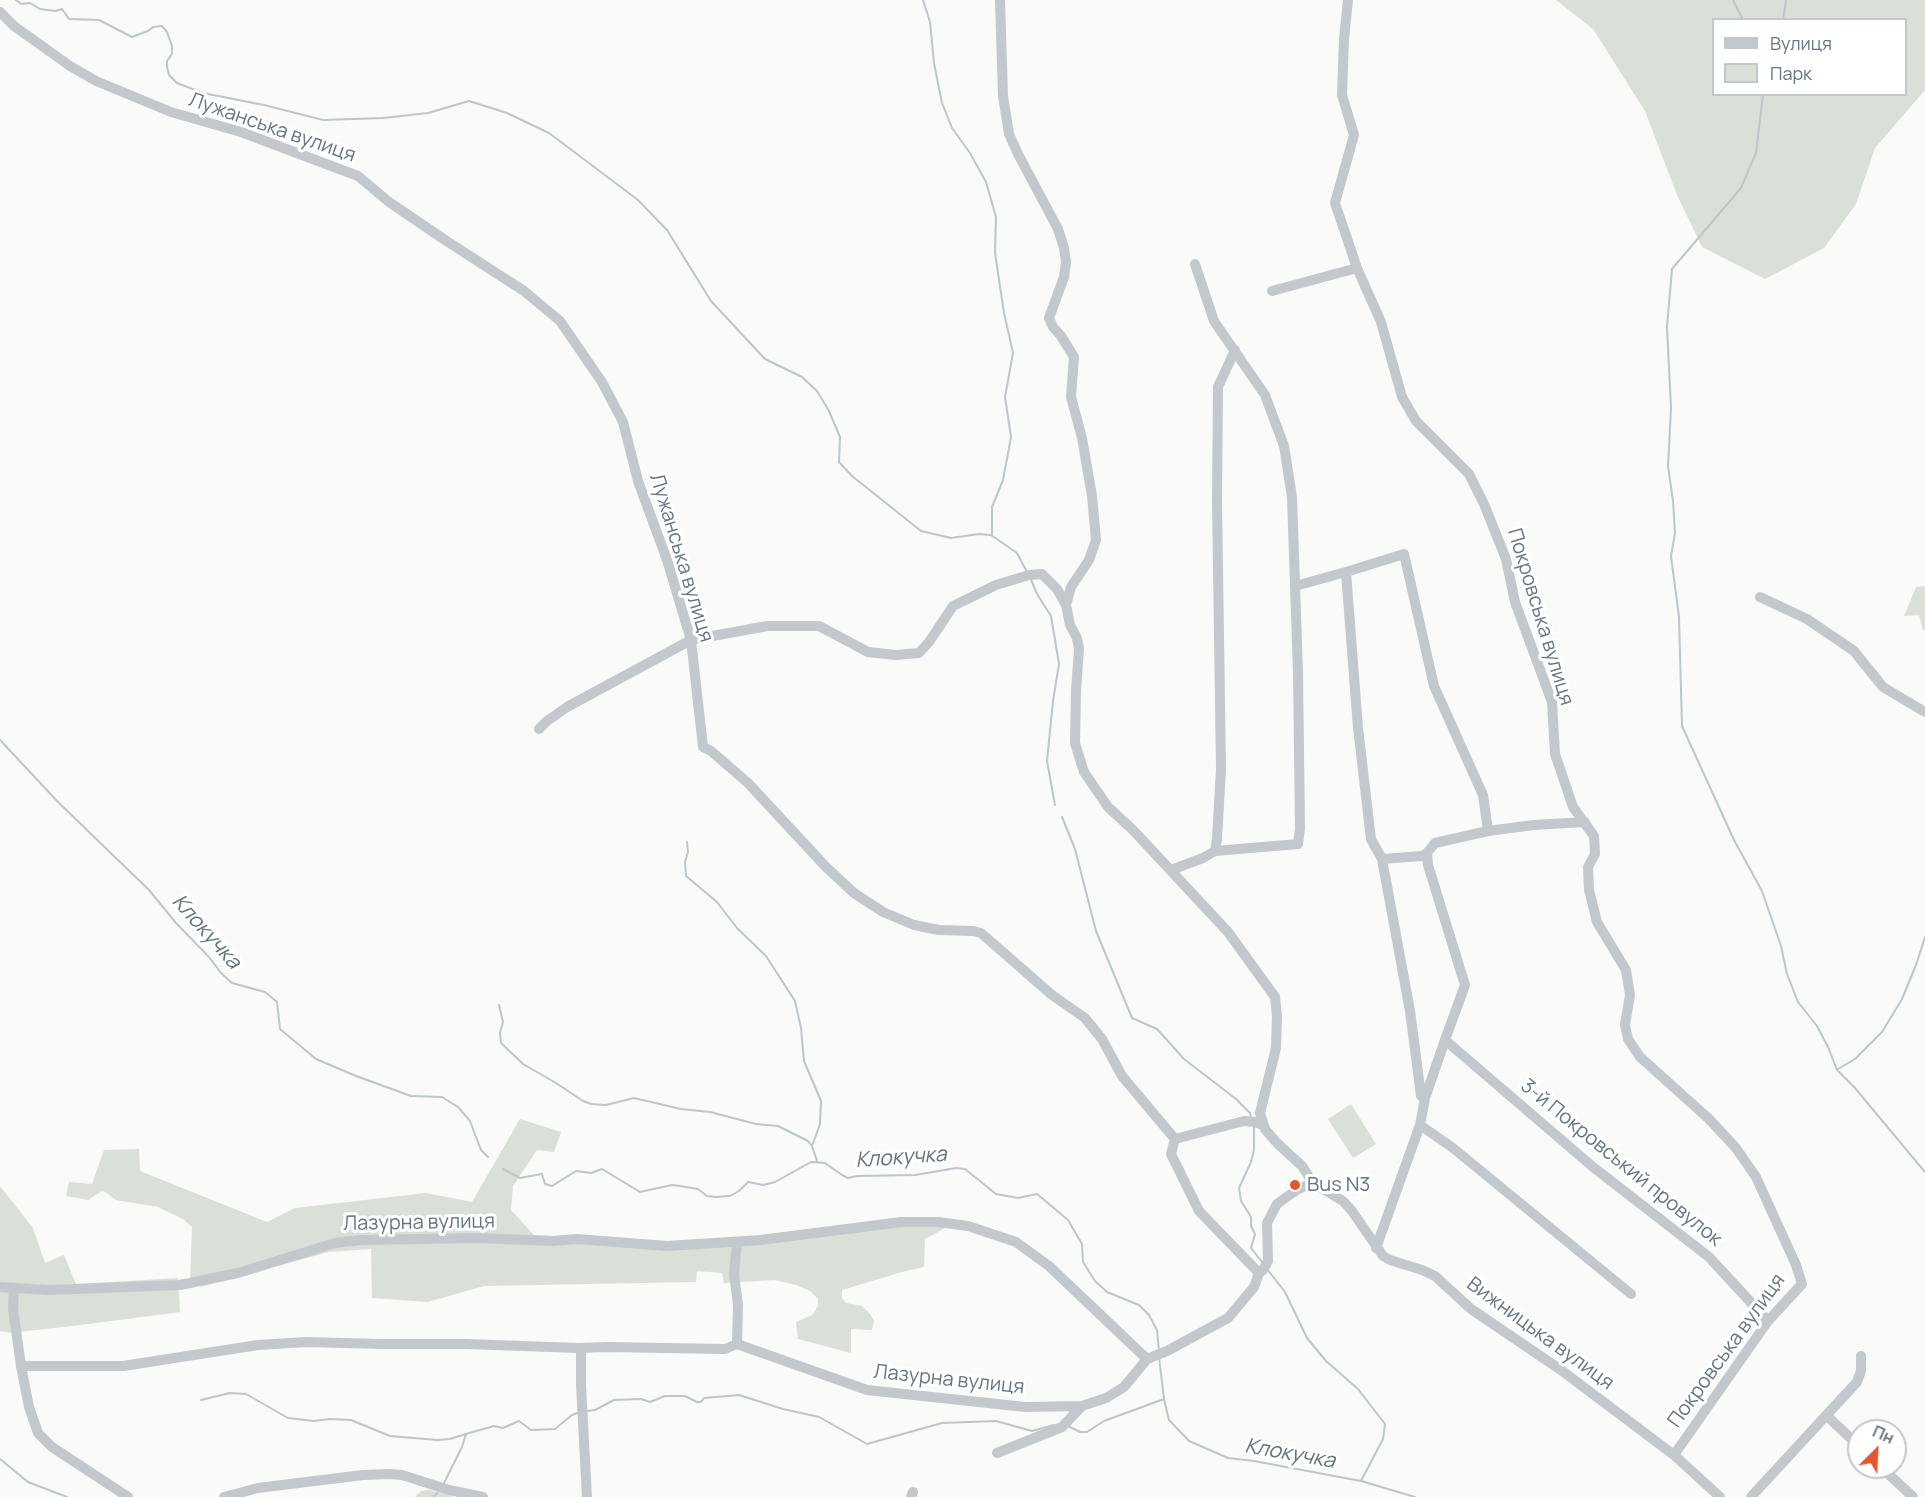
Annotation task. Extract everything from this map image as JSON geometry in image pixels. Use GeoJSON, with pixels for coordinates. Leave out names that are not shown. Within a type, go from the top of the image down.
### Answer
{"type":"FeatureCollection","features":[{"type":"Feature","properties":{"kind":"street"},"geometry":{"type":"LineString","coordinates":[[1000,0],[1003,96],[1009,134],[1058,229],[1064,248],[1066,262],[1064,278],[1049,318],[1074,357],[1071,397],[1082,438],[1092,495],[1096,540],[1089,560],[1071,586],[1066,605]]}},
{"type":"Feature","properties":{"kind":"street","name":"Покровська вулиця"},"geometry":{"type":"LineString","coordinates":[[1348,0],[1342,95],[1354,135],[1335,203],[1357,267],[1381,322],[1402,397],[1416,421],[1469,474],[1506,559],[1515,602],[1552,702],[1555,754],[1574,807],[1593,836],[1595,854],[1587,867],[1589,890],[1597,922],[1626,970],[1630,995],[1625,1025],[1628,1039],[1640,1057],[1708,1118],[1736,1148],[1756,1177],[1796,1265],[1802,1284],[1768,1321],[1674,1455]]}},
{"type":"Feature","properties":{"kind":"street","name":"Лужанська вулиця"},"geometry":{"type":"LineString","coordinates":[[0,12],[14,26],[70,66],[96,81],[159,108],[241,132],[358,176],[445,240],[524,291],[560,321],[602,382],[623,422],[638,481],[667,560],[691,640],[704,747],[748,783],[826,867],[854,893],[877,909],[907,923],[928,928],[981,933],[1052,995],[1085,1018],[1102,1039],[1122,1076],[1175,1140]]}},
{"type":"Feature","properties":{"kind":"street"},"geometry":{"type":"LineString","coordinates":[[1171,870],[1215,851],[1298,844],[1300,829],[1292,497],[1284,446],[1265,395],[1214,321],[1195,264]]}},
{"type":"Feature","properties":{"kind":"street"},"geometry":{"type":"LineString","coordinates":[[1272,291],[1357,267]]}},
{"type":"Feature","properties":{"kind":"street"},"geometry":{"type":"LineString","coordinates":[[1215,851],[1221,769],[1217,501],[1218,387],[1235,350]]}},
{"type":"Feature","properties":{"kind":"street"},"geometry":{"type":"LineString","coordinates":[[1295,586],[1404,554],[1434,686],[1482,795],[1488,831]]}},
{"type":"Feature","properties":{"kind":"street"},"geometry":{"type":"LineString","coordinates":[[1346,572],[1358,728],[1371,839],[1382,859],[1410,1011],[1421,1096],[1425,1098]]}},
{"type":"Feature","properties":{"kind":"street"},"geometry":{"type":"LineString","coordinates":[[539,729],[547,720],[567,707],[691,640],[767,626],[811,626],[819,627],[868,652],[896,655],[919,653],[929,642],[952,606],[996,585],[1029,575],[1042,574],[1057,589],[1066,605],[1070,625],[1077,638],[1079,650],[1075,743],[1084,772],[1108,807],[1133,830],[1228,932],[1275,997],[1276,1048],[1260,1113],[1254,1123],[1175,1140],[1171,1154],[1199,1211],[1263,1268]]}},
{"type":"Feature","properties":{"kind":"street"},"geometry":{"type":"LineString","coordinates":[[1761,597],[1807,619],[1854,651],[1882,687],[1925,712]]}},
{"type":"Feature","properties":{"kind":"street"},"geometry":{"type":"LineString","coordinates":[[1382,859],[1422,856],[1427,854],[1435,843],[1488,831],[1584,822]]}},
{"type":"Feature","properties":{"kind":"street"},"geometry":{"type":"LineString","coordinates":[[1376,1248],[1420,1125],[1425,1098],[1465,985],[1428,865],[1427,854]]}},
{"type":"Feature","properties":{"kind":"street","name":"3-й Покровський провулок"},"geometry":{"type":"LineString","coordinates":[[1445,1040],[1593,1167],[1709,1257],[1768,1321]]}},
{"type":"Feature","properties":{"kind":"street"},"geometry":{"type":"LineString","coordinates":[[1157,1355],[1228,1318],[1254,1287],[1263,1268],[1268,1223],[1277,1204],[1298,1189],[1313,1184],[1302,1166],[1254,1123]]}},
{"type":"Feature","properties":{"kind":"street"},"geometry":{"type":"LineString","coordinates":[[1420,1125],[1453,1148],[1631,1294]]}},
{"type":"Feature","properties":{"kind":"street","name":"Вижницька вулиця"},"geometry":{"type":"LineString","coordinates":[[1313,1184],[1342,1201],[1352,1211],[1383,1256],[1422,1269],[1435,1276],[1471,1309],[1561,1370],[1674,1455],[1720,1497]]}},
{"type":"Feature","properties":{"kind":"street","name":"Лазурна вулиця"},"geometry":{"type":"LineString","coordinates":[[0,1287],[58,1290],[180,1285],[226,1275],[335,1243],[361,1240],[479,1238],[553,1241],[585,1239],[667,1246],[737,1242],[901,1222],[938,1222],[974,1227],[1016,1242],[1049,1266],[1157,1355],[1124,1387],[1106,1398],[1082,1406],[1025,1407],[867,1390],[737,1344]]}},
{"type":"Feature","properties":{"kind":"street"},"geometry":{"type":"LineString","coordinates":[[21,1366],[123,1366],[266,1343],[466,1344],[582,1348],[664,1347],[712,1350],[732,1347],[737,1344],[738,1305],[734,1274],[737,1242]]}},
{"type":"Feature","properties":{"kind":"street"},"geometry":{"type":"LineString","coordinates":[[14,1288],[12,1310],[29,1407],[36,1430],[57,1450],[128,1497]]}},
{"type":"Feature","properties":{"kind":"street"},"geometry":{"type":"LineString","coordinates":[[582,1348],[580,1372],[587,1497]]}},
{"type":"Feature","properties":{"kind":"street"},"geometry":{"type":"LineString","coordinates":[[1751,1497],[1857,1382],[1861,1371],[1861,1356]]}},
{"type":"Feature","properties":{"kind":"street"},"geometry":{"type":"LineString","coordinates":[[997,1453],[1065,1425],[1082,1406]]}},
{"type":"Feature","properties":{"kind":"street"},"geometry":{"type":"LineString","coordinates":[[1827,1416],[1847,1435]]}},
{"type":"Feature","properties":{"kind":"street"},"geometry":{"type":"LineString","coordinates":[[224,1497],[258,1488],[376,1474],[396,1474],[483,1497]]}},
{"type":"Feature","properties":{"kind":"street"},"geometry":{"type":"LineString","coordinates":[[1893,1479],[1912,1497]]}},
{"type":"Feature","properties":{"kind":"green space"},"geometry":{"type":"Polygon","coordinates":[[[1556,0],[1925,0],[1925,90],[1875,148],[1856,204],[1824,248],[1765,279],[1702,247],[1677,195],[1645,111],[1593,29],[1556,0]]]}},
{"type":"Feature","properties":{"kind":"green space"},"geometry":{"type":"Polygon","coordinates":[[[1925,586],[1925,630],[1923,631],[1919,615],[1904,616],[1916,587],[1925,586]]]}},
{"type":"Feature","properties":{"kind":"green space"},"geometry":{"type":"Polygon","coordinates":[[[1351,1104],[1376,1144],[1353,1158],[1328,1119],[1351,1104]]]}},
{"type":"Feature","properties":{"kind":"green space"},"geometry":{"type":"Polygon","coordinates":[[[520,1119],[561,1132],[554,1152],[537,1150],[513,1186],[511,1210],[534,1235],[693,1243],[890,1220],[948,1218],[947,1227],[925,1239],[924,1267],[842,1290],[842,1298],[846,1303],[862,1306],[874,1321],[872,1330],[851,1329],[851,1353],[798,1339],[796,1322],[812,1315],[818,1306],[818,1299],[810,1291],[775,1280],[724,1283],[722,1273],[697,1271],[696,1282],[484,1286],[428,1302],[372,1298],[371,1249],[329,1252],[201,1287],[190,1281],[192,1227],[183,1219],[158,1207],[116,1200],[102,1191],[88,1200],[66,1196],[69,1182],[92,1184],[104,1150],[139,1149],[140,1171],[267,1222],[295,1208],[426,1193],[472,1202],[520,1119]]]}},
{"type":"Feature","properties":{"kind":"green space"},"geometry":{"type":"Polygon","coordinates":[[[0,1186],[33,1228],[45,1263],[64,1255],[76,1284],[178,1278],[180,1312],[10,1333],[0,1331],[0,1186]]]}},
{"type":"Feature","properties":{"kind":"green space"},"geometry":{"type":"Polygon","coordinates":[[[429,1490],[453,1497],[415,1497],[421,1491],[429,1490]]]}},
{"type":"Feature","properties":{"kind":"waterway"},"geometry":{"type":"LineString","coordinates":[[16,0],[21,4],[30,3],[40,9],[55,11],[62,9],[69,19],[99,20],[132,37],[153,27],[162,26],[172,46],[172,54],[167,61],[169,75],[177,83],[203,93],[323,120],[383,118],[428,113],[469,101],[507,113],[549,133],[638,200],[667,230],[711,301],[765,359],[802,377],[817,391],[840,437],[839,462],[852,476],[921,531],[951,538],[979,534],[991,535],[1017,553],[1027,572]]}},
{"type":"Feature","properties":{"kind":"waterway"},"geometry":{"type":"LineString","coordinates":[[923,0],[930,22],[934,63],[942,103],[952,128],[970,153],[986,182],[996,217],[995,253],[1013,353],[1005,397],[1011,437],[1003,480],[992,507],[992,534]]}},
{"type":"Feature","properties":{"kind":"waterway"},"geometry":{"type":"LineString","coordinates":[[1733,0],[1742,18]]}},
{"type":"Feature","properties":{"kind":"waterway"},"geometry":{"type":"LineString","coordinates":[[1783,18],[1786,0]]}},
{"type":"Feature","properties":{"kind":"waterway"},"geometry":{"type":"LineString","coordinates":[[1763,96],[1756,153],[1741,188],[1672,269],[1667,327],[1671,408],[1668,466],[1675,533],[1671,556],[1679,617],[1682,726],[1734,840],[1762,891],[1781,946],[1787,974],[1798,1002],[1817,1026],[1837,1070],[1855,1088],[1925,1172]]}},
{"type":"Feature","properties":{"kind":"waterway"},"geometry":{"type":"LineString","coordinates":[[1030,577],[1037,594],[1051,616],[1059,664],[1047,761],[1055,805]]}},
{"type":"Feature","properties":{"kind":"waterway","name":"Клокучка"},"geometry":{"type":"LineString","coordinates":[[0,740],[58,802],[149,890],[221,973],[232,983],[265,992],[277,1002],[280,1029],[316,1059],[356,1076],[411,1096],[442,1097],[458,1107],[470,1121],[481,1150],[488,1157]]}},
{"type":"Feature","properties":{"kind":"waterway"},"geometry":{"type":"LineString","coordinates":[[1062,817],[1075,849],[1096,931],[1132,1018],[1157,1029],[1184,1059],[1236,1099],[1250,1113],[1251,1118]]}},
{"type":"Feature","properties":{"kind":"waterway"},"geometry":{"type":"LineString","coordinates":[[687,842],[686,876],[717,902],[737,928],[766,956],[795,1001],[801,1028],[804,1061],[821,1101],[820,1124],[812,1146],[817,1161]]}},
{"type":"Feature","properties":{"kind":"waterway"},"geometry":{"type":"LineString","coordinates":[[1838,1069],[1855,1059],[1882,1032],[1902,999],[1925,937]]}},
{"type":"Feature","properties":{"kind":"waterway"},"geometry":{"type":"LineString","coordinates":[[499,1005],[503,1022],[500,1033],[501,1043],[523,1064],[583,1101],[606,1105],[634,1098],[681,1109],[710,1112],[756,1124],[778,1126],[808,1141],[812,1146]]}},
{"type":"Feature","properties":{"kind":"waterway"},"geometry":{"type":"LineString","coordinates":[[1254,1126],[1254,1150],[1239,1188],[1241,1201],[1251,1217],[1251,1226],[1255,1234],[1251,1248],[1262,1262]]}},
{"type":"Feature","properties":{"kind":"waterway","name":"Клокучка"},"geometry":{"type":"LineString","coordinates":[[503,1169],[520,1178],[542,1174],[545,1184],[552,1186],[576,1171],[591,1173],[602,1169],[640,1192],[672,1185],[698,1189],[707,1196],[716,1197],[730,1196],[748,1182],[763,1185],[775,1182],[811,1162],[825,1163],[848,1178],[915,1175],[956,1168],[965,1169],[996,1194],[1018,1198],[1037,1194],[1068,1220],[1082,1244],[1083,1262],[1095,1281],[1107,1292],[1139,1305],[1149,1315],[1157,1330],[1159,1351]]}},
{"type":"Feature","properties":{"kind":"waterway"},"geometry":{"type":"LineString","coordinates":[[1267,1269],[1285,1292],[1307,1338],[1326,1361],[1358,1389],[1385,1424],[1383,1439],[1361,1481]]}},
{"type":"Feature","properties":{"kind":"waterway","name":"Клокучка"},"geometry":{"type":"LineString","coordinates":[[1159,1357],[1169,1420],[1189,1441],[1228,1458],[1361,1481],[1415,1497]]}},
{"type":"Feature","properties":{"kind":"waterway"},"geometry":{"type":"LineString","coordinates":[[201,1400],[230,1393],[246,1394],[288,1418],[314,1421],[351,1420],[390,1436],[437,1440],[466,1434]]}},
{"type":"Feature","properties":{"kind":"waterway"},"geometry":{"type":"LineString","coordinates":[[586,1411],[595,1410],[614,1400],[641,1399],[650,1402],[665,1396],[685,1396],[701,1402],[704,1398],[739,1395],[783,1409],[819,1417],[867,1444],[942,1423],[996,1421],[1032,1431],[1054,1425]]}},
{"type":"Feature","properties":{"kind":"waterway"},"geometry":{"type":"LineString","coordinates":[[1068,1426],[1080,1432],[1087,1432],[1104,1421],[1164,1399]]}},
{"type":"Feature","properties":{"kind":"waterway"},"geometry":{"type":"LineString","coordinates":[[444,1483],[466,1434],[494,1426],[503,1428],[519,1421],[531,1430],[555,1429],[572,1415],[580,1412]]}},
{"type":"Feature","properties":{"kind":"waterway"},"geometry":{"type":"LineString","coordinates":[[0,1459],[28,1482],[67,1497]]}},
{"type":"Feature","properties":{"kind":"waterway"},"geometry":{"type":"LineString","coordinates":[[434,1497],[439,1490]]}},
{"type":"Feature","properties":{"kind":"place","name":"Bus N3"},"geometry":{"type":"Point","coordinates":[1295,1185]}}]}
